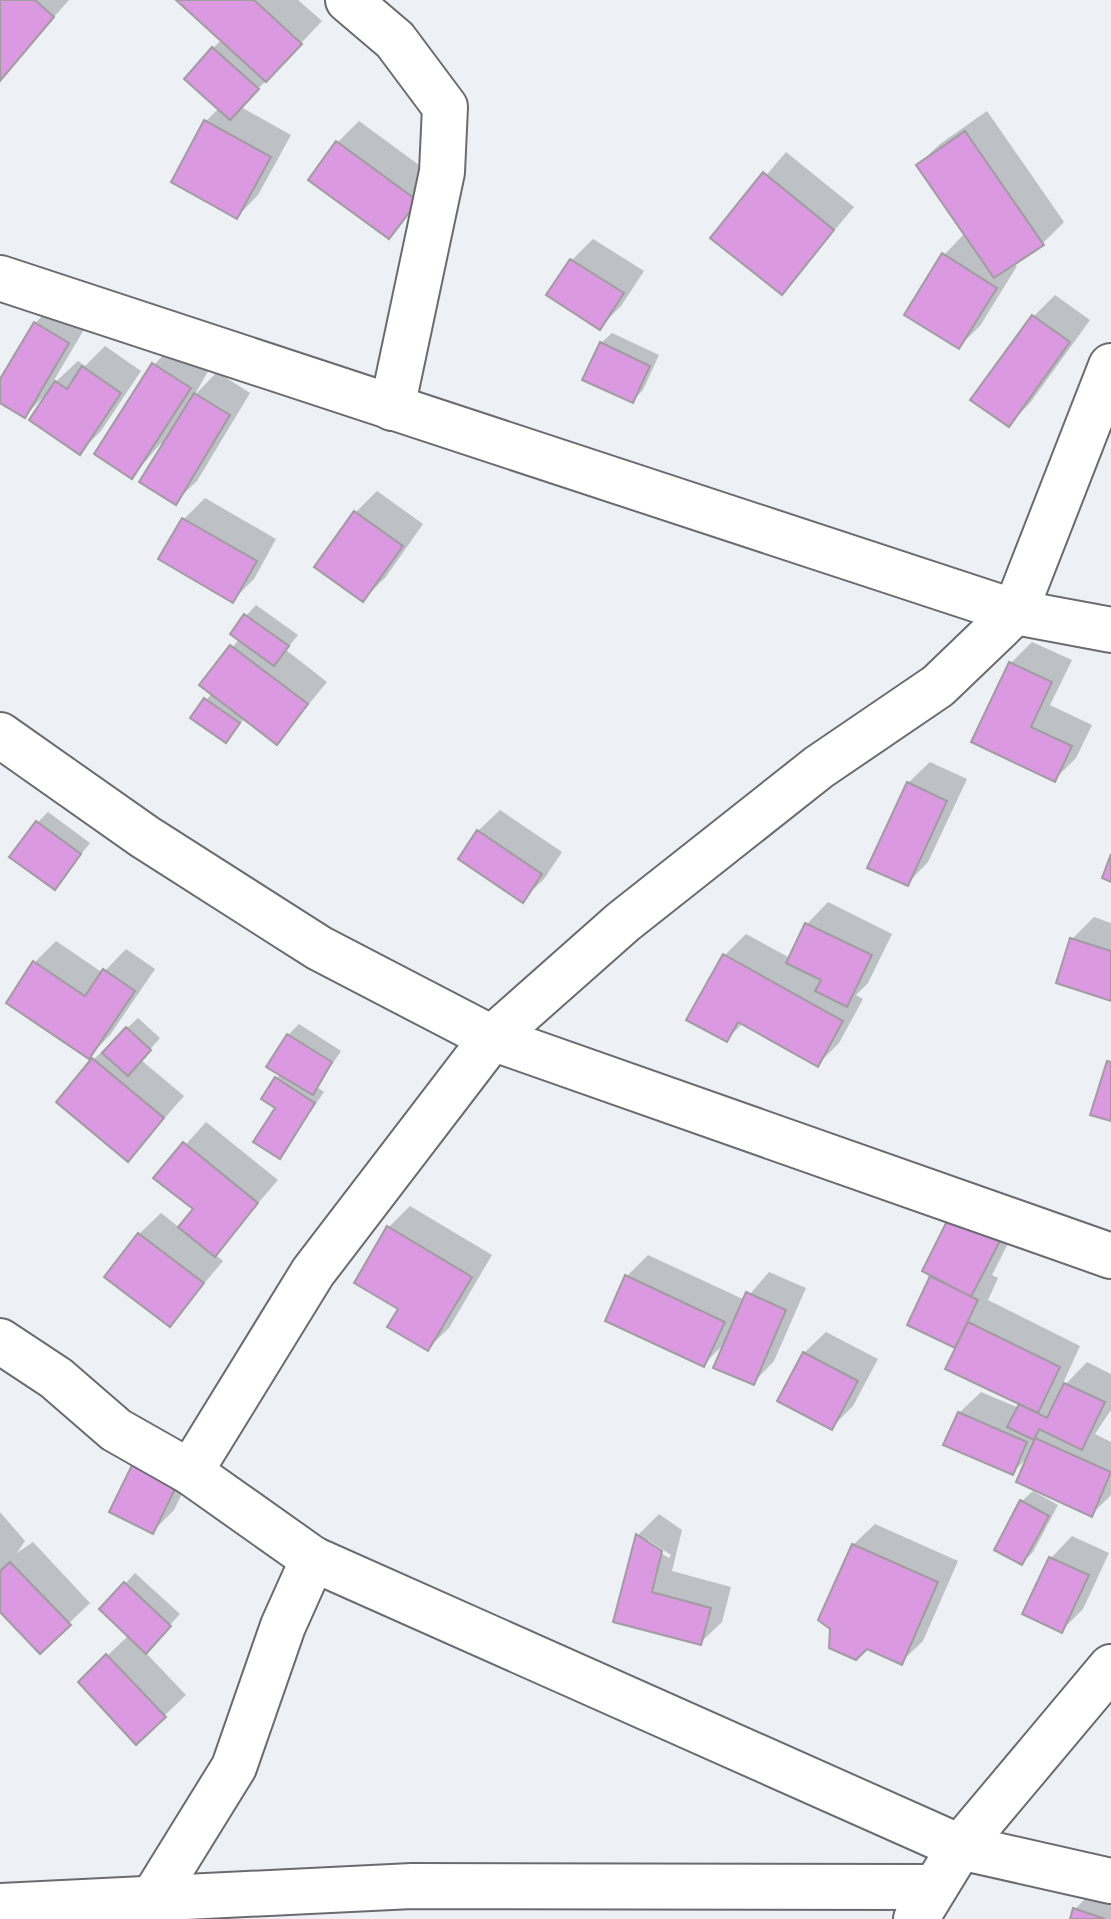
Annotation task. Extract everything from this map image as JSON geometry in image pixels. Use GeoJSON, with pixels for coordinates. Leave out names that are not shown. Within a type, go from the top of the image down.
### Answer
{"type":"FeatureCollection","features":[{"type":"Feature","properties":{"kind":"street"},"geometry":{"type":"LineString","coordinates":[[348,0],[395,40],[445,107],[442,172],[392,408]]}},
{"type":"Feature","properties":{"kind":"street"},"geometry":{"type":"LineString","coordinates":[[0,278],[1015,612],[1111,630]]}},
{"type":"Feature","properties":{"kind":"street"},"geometry":{"type":"LineString","coordinates":[[190,1472],[313,1272],[492,1038],[623,922],[819,767],[938,686],[1015,612],[1111,366]]}},
{"type":"Feature","properties":{"kind":"street"},"geometry":{"type":"LineString","coordinates":[[0,735],[145,837],[319,948],[492,1038],[1111,1256]]}},
{"type":"Feature","properties":{"kind":"street"},"geometry":{"type":"LineString","coordinates":[[0,1341],[56,1378],[116,1430],[190,1472],[313,1559],[960,1847],[1111,1881]]}},
{"type":"Feature","properties":{"kind":"street"},"geometry":{"type":"LineString","coordinates":[[149,1908],[234,1767],[283,1626],[313,1559]]}},
{"type":"Feature","properties":{"kind":"street"},"geometry":{"type":"LineString","coordinates":[[0,1906],[149,1908],[412,1886],[925,1903],[960,1847],[1111,1667]]}},
{"type":"Feature","properties":{"kind":"building"},"geometry":{"type":"Polygon","coordinates":[[[0,0],[35,0],[54,17],[0,81],[0,0]]]}},
{"type":"Feature","properties":{"kind":"building"},"geometry":{"type":"Polygon","coordinates":[[[176,0],[254,0],[302,44],[266,82],[176,0]]]}},
{"type":"Feature","properties":{"kind":"building"},"geometry":{"type":"Polygon","coordinates":[[[212,47],[259,89],[230,120],[184,79],[212,47]]]}},
{"type":"Feature","properties":{"kind":"building"},"geometry":{"type":"Polygon","coordinates":[[[204,120],[271,157],[237,219],[171,182],[204,120]]]}},
{"type":"Feature","properties":{"kind":"building"},"geometry":{"type":"Polygon","coordinates":[[[965,131],[1044,245],[994,278],[916,165],[965,131]]]}},
{"type":"Feature","properties":{"kind":"building"},"geometry":{"type":"Polygon","coordinates":[[[336,141],[418,201],[389,239],[308,180],[336,141]]]}},
{"type":"Feature","properties":{"kind":"building"},"geometry":{"type":"Polygon","coordinates":[[[763,172],[834,230],[782,295],[710,238],[763,172]]]}},
{"type":"Feature","properties":{"kind":"building"},"geometry":{"type":"Polygon","coordinates":[[[942,253],[997,288],[959,349],[904,315],[942,253]]]}},
{"type":"Feature","properties":{"kind":"building"},"geometry":{"type":"Polygon","coordinates":[[[570,259],[624,293],[600,330],[546,295],[570,259]]]}},
{"type":"Feature","properties":{"kind":"building"},"geometry":{"type":"Polygon","coordinates":[[[1032,315],[1070,342],[1009,427],[970,400],[1032,315]]]}},
{"type":"Feature","properties":{"kind":"building"},"geometry":{"type":"Polygon","coordinates":[[[34,322],[69,343],[25,418],[0,403],[0,379],[34,322]]]}},
{"type":"Feature","properties":{"kind":"building"},"geometry":{"type":"Polygon","coordinates":[[[600,342],[650,366],[633,403],[582,380],[600,342]]]}},
{"type":"Feature","properties":{"kind":"building"},"geometry":{"type":"Polygon","coordinates":[[[152,363],[191,388],[132,479],[94,454],[152,363]]]}},
{"type":"Feature","properties":{"kind":"building"},"geometry":{"type":"Polygon","coordinates":[[[82,366],[121,393],[80,455],[29,420],[55,381],[67,389],[82,366]]]}},
{"type":"Feature","properties":{"kind":"building"},"geometry":{"type":"Polygon","coordinates":[[[194,393],[230,415],[176,505],[139,482],[194,393]]]}},
{"type":"Feature","properties":{"kind":"building"},"geometry":{"type":"Polygon","coordinates":[[[354,511],[403,546],[363,602],[314,567],[354,511]]]}},
{"type":"Feature","properties":{"kind":"building"},"geometry":{"type":"Polygon","coordinates":[[[182,518],[257,561],[233,603],[158,559],[182,518]]]}},
{"type":"Feature","properties":{"kind":"building"},"geometry":{"type":"Polygon","coordinates":[[[244,614],[289,646],[274,666],[230,634],[244,614]]]}},
{"type":"Feature","properties":{"kind":"building"},"geometry":{"type":"Polygon","coordinates":[[[230,645],[308,704],[277,745],[199,685],[230,645]]]}},
{"type":"Feature","properties":{"kind":"building"},"geometry":{"type":"Polygon","coordinates":[[[1009,662],[1052,682],[1031,727],[1072,746],[1055,782],[971,742],[1009,662]]]}},
{"type":"Feature","properties":{"kind":"building"},"geometry":{"type":"Polygon","coordinates":[[[204,698],[240,723],[226,743],[190,718],[204,698]]]}},
{"type":"Feature","properties":{"kind":"building"},"geometry":{"type":"Polygon","coordinates":[[[907,782],[947,801],[908,886],[867,868],[907,782]]]}},
{"type":"Feature","properties":{"kind":"building"},"geometry":{"type":"Polygon","coordinates":[[[36,821],[81,854],[55,890],[9,857],[36,821]]]}},
{"type":"Feature","properties":{"kind":"building"},"geometry":{"type":"Polygon","coordinates":[[[477,830],[542,874],[523,903],[458,859],[477,830]]]}},
{"type":"Feature","properties":{"kind":"building"},"geometry":{"type":"Polygon","coordinates":[[[1111,854],[1111,882],[1102,878],[1111,854]]]}},
{"type":"Feature","properties":{"kind":"building"},"geometry":{"type":"Polygon","coordinates":[[[805,923],[872,955],[847,1007],[815,991],[821,980],[786,963],[805,923]]]}},
{"type":"Feature","properties":{"kind":"building"},"geometry":{"type":"Polygon","coordinates":[[[1070,938],[1111,951],[1111,1001],[1056,983],[1070,938]]]}},
{"type":"Feature","properties":{"kind":"building"},"geometry":{"type":"Polygon","coordinates":[[[723,954],[843,1021],[818,1067],[738,1022],[727,1042],[686,1020],[723,954]]]}},
{"type":"Feature","properties":{"kind":"building"},"geometry":{"type":"Polygon","coordinates":[[[33,961],[85,996],[103,969],[135,991],[89,1059],[6,1003],[33,961]]]}},
{"type":"Feature","properties":{"kind":"building"},"geometry":{"type":"Polygon","coordinates":[[[126,1027],[151,1050],[128,1076],[102,1053],[126,1027]]]}},
{"type":"Feature","properties":{"kind":"building"},"geometry":{"type":"Polygon","coordinates":[[[287,1034],[332,1062],[313,1095],[266,1067],[287,1034]]]}},
{"type":"Feature","properties":{"kind":"building"},"geometry":{"type":"Polygon","coordinates":[[[92,1058],[164,1118],[128,1162],[56,1102],[92,1058]]]}},
{"type":"Feature","properties":{"kind":"building"},"geometry":{"type":"Polygon","coordinates":[[[1107,1061],[1111,1062],[1111,1121],[1090,1115],[1107,1061]]]}},
{"type":"Feature","properties":{"kind":"building"},"geometry":{"type":"Polygon","coordinates":[[[275,1077],[315,1103],[280,1159],[253,1142],[275,1108],[261,1099],[275,1077]]]}},
{"type":"Feature","properties":{"kind":"building"},"geometry":{"type":"Polygon","coordinates":[[[183,1142],[258,1203],[215,1257],[178,1227],[193,1209],[153,1178],[183,1142]]]}},
{"type":"Feature","properties":{"kind":"building"},"geometry":{"type":"Polygon","coordinates":[[[950,1215],[1000,1241],[971,1297],[922,1271],[950,1215]]]}},
{"type":"Feature","properties":{"kind":"building"},"geometry":{"type":"Polygon","coordinates":[[[387,1226],[472,1277],[428,1351],[387,1327],[398,1309],[354,1283],[387,1226]]]}},
{"type":"Feature","properties":{"kind":"building"},"geometry":{"type":"Polygon","coordinates":[[[138,1233],[204,1283],[170,1327],[104,1277],[138,1233]]]}},
{"type":"Feature","properties":{"kind":"building"},"geometry":{"type":"Polygon","coordinates":[[[625,1275],[725,1322],[704,1367],[605,1321],[625,1275]]]}},
{"type":"Feature","properties":{"kind":"building"},"geometry":{"type":"Polygon","coordinates":[[[930,1276],[978,1300],[955,1348],[907,1325],[930,1276]]]}},
{"type":"Feature","properties":{"kind":"building"},"geometry":{"type":"Polygon","coordinates":[[[746,1292],[786,1310],[754,1385],[713,1368],[746,1292]]]}},
{"type":"Feature","properties":{"kind":"building"},"geometry":{"type":"Polygon","coordinates":[[[968,1322],[1060,1367],[1038,1413],[945,1369],[968,1322]]]}},
{"type":"Feature","properties":{"kind":"building"},"geometry":{"type":"Polygon","coordinates":[[[803,1352],[858,1381],[832,1430],[777,1401],[803,1352]]]}},
{"type":"Feature","properties":{"kind":"building"},"geometry":{"type":"Polygon","coordinates":[[[1064,1383],[1105,1402],[1082,1450],[1039,1429],[1034,1440],[1007,1427],[1019,1404],[1047,1418],[1064,1383]]]}},
{"type":"Feature","properties":{"kind":"building"},"geometry":{"type":"Polygon","coordinates":[[[958,1412],[1027,1442],[1013,1475],[943,1445],[958,1412]]]}},
{"type":"Feature","properties":{"kind":"building"},"geometry":{"type":"Polygon","coordinates":[[[1035,1438],[1111,1472],[1092,1517],[1016,1482],[1035,1438]]]}},
{"type":"Feature","properties":{"kind":"building"},"geometry":{"type":"Polygon","coordinates":[[[133,1463],[177,1485],[153,1534],[109,1512],[133,1463]]]}},
{"type":"Feature","properties":{"kind":"building"},"geometry":{"type":"Polygon","coordinates":[[[1020,1500],[1049,1516],[1022,1565],[994,1550],[1020,1500]]]}},
{"type":"Feature","properties":{"kind":"building"},"geometry":{"type":"Polygon","coordinates":[[[636,1534],[662,1551],[652,1592],[711,1608],[701,1645],[613,1622],[636,1534]]]}},
{"type":"Feature","properties":{"kind":"building"},"geometry":{"type":"Polygon","coordinates":[[[852,1544],[938,1582],[902,1665],[867,1649],[856,1660],[829,1648],[830,1629],[818,1620],[852,1544]]]}},
{"type":"Feature","properties":{"kind":"building"},"geometry":{"type":"Polygon","coordinates":[[[1049,1557],[1089,1575],[1062,1633],[1022,1614],[1049,1557]]]}},
{"type":"Feature","properties":{"kind":"building"},"geometry":{"type":"Polygon","coordinates":[[[10,1562],[71,1625],[40,1654],[0,1612],[0,1571],[10,1562]]]}},
{"type":"Feature","properties":{"kind":"building"},"geometry":{"type":"Polygon","coordinates":[[[124,1582],[171,1626],[146,1654],[99,1609],[124,1582]]]}},
{"type":"Feature","properties":{"kind":"building"},"geometry":{"type":"Polygon","coordinates":[[[106,1654],[166,1717],[136,1745],[78,1682],[106,1654]]]}},
{"type":"Feature","properties":{"kind":"building"},"geometry":{"type":"Polygon","coordinates":[[[1073,1908],[1105,1919],[1070,1919],[1073,1908]]]}}]}
